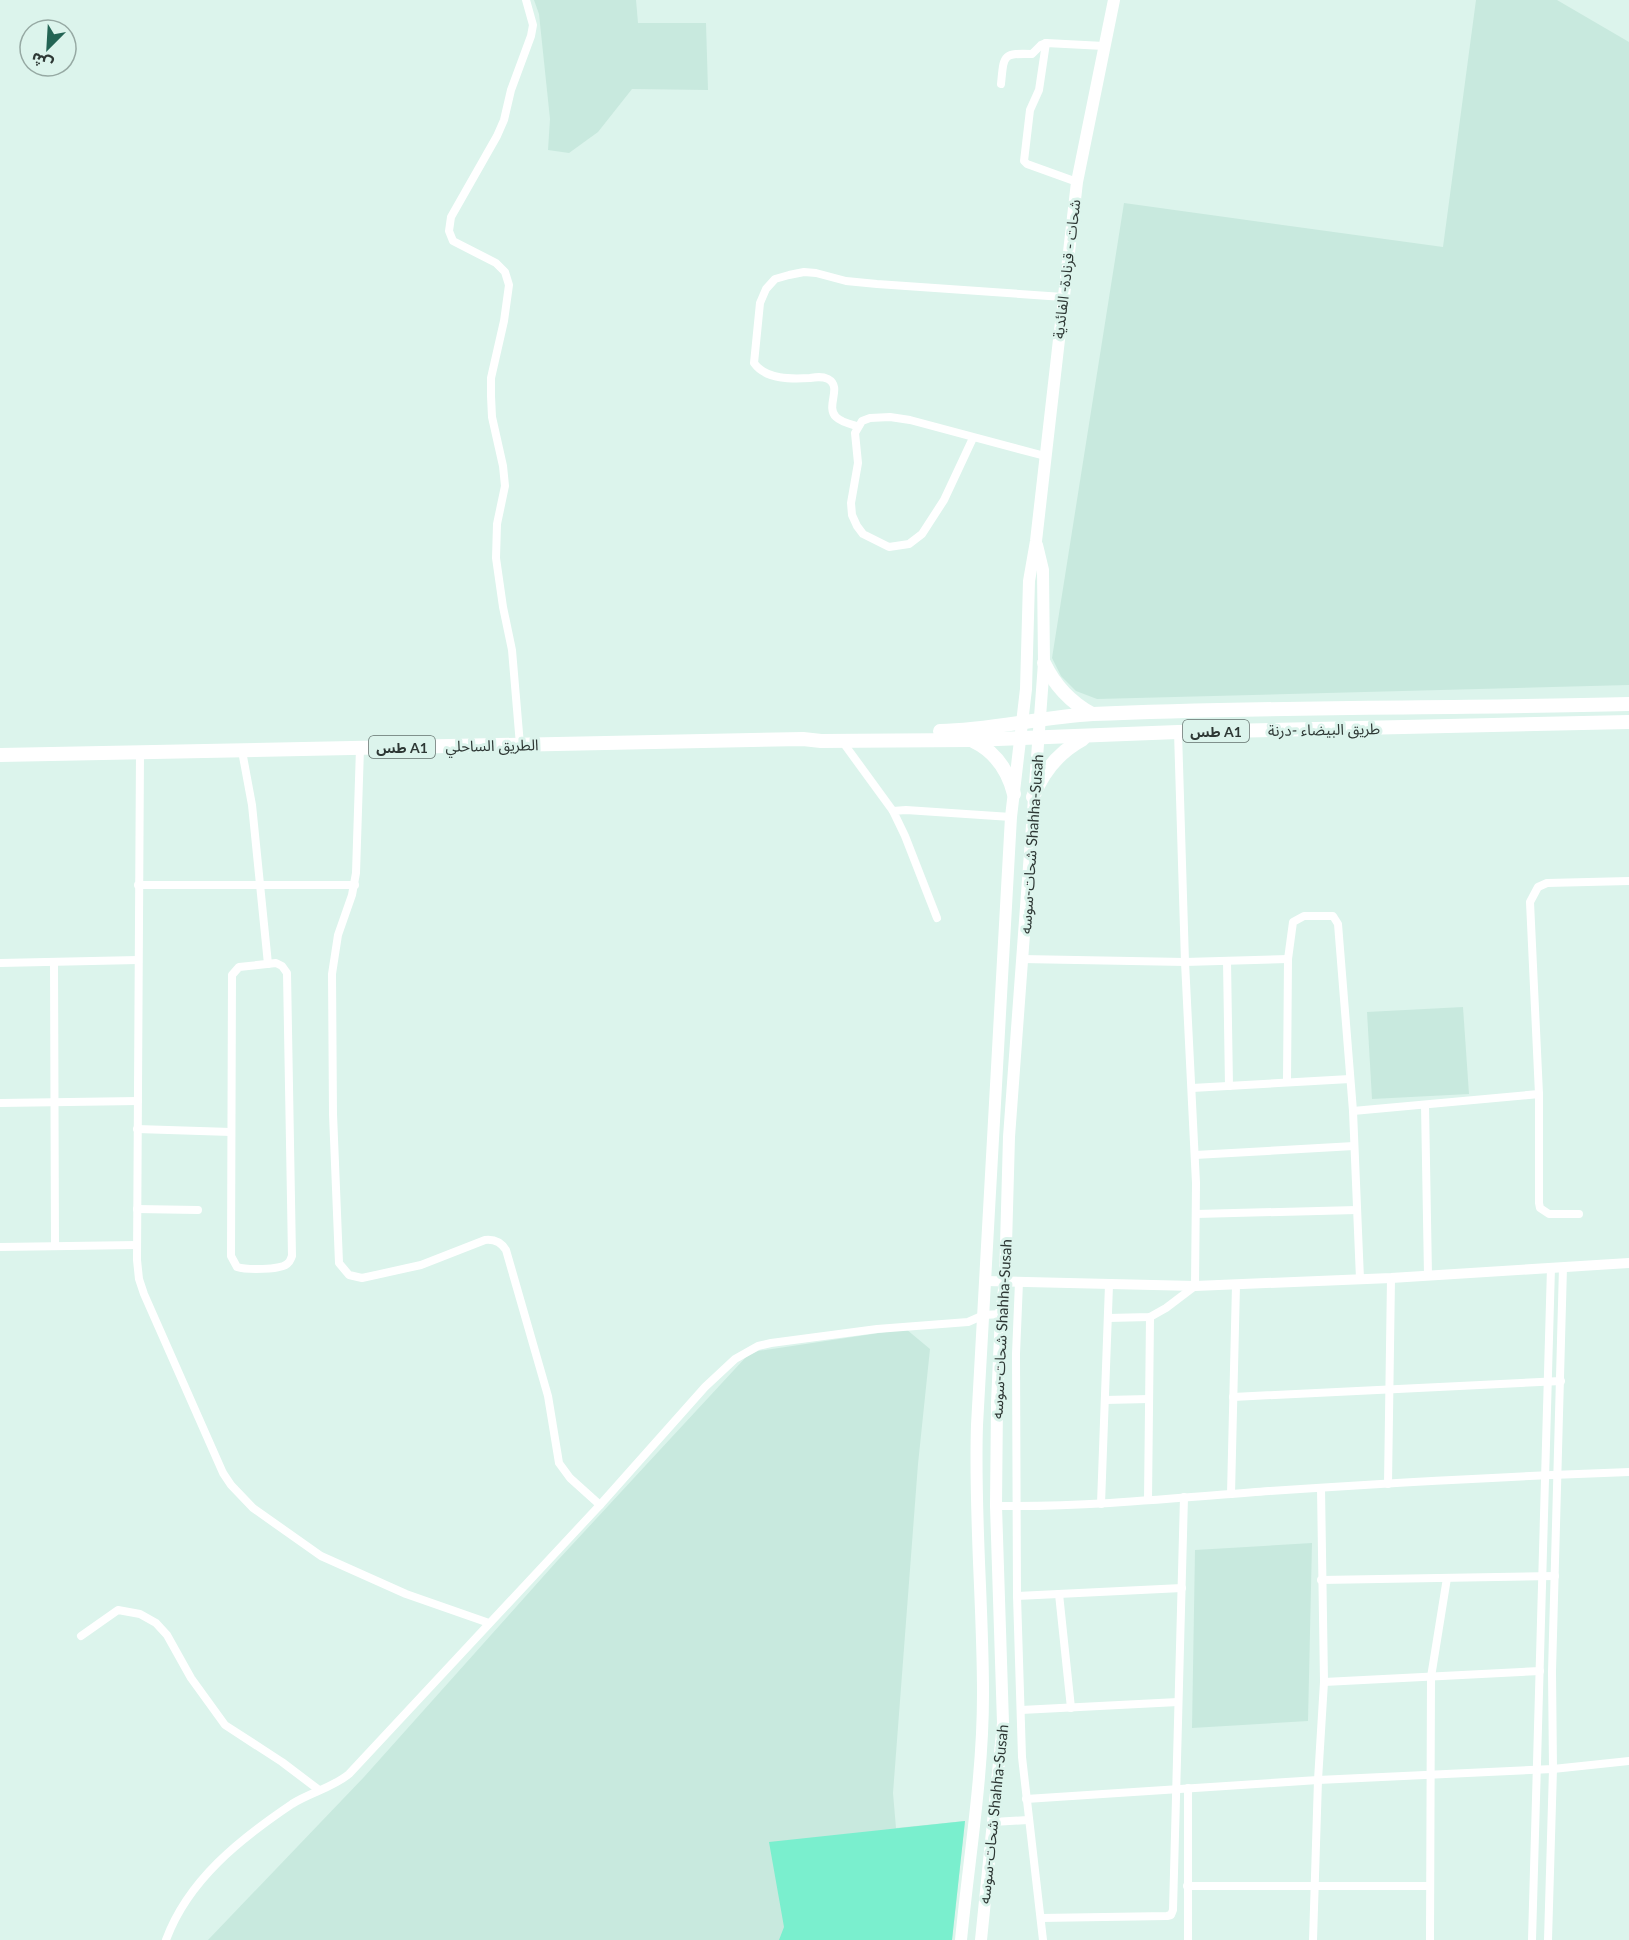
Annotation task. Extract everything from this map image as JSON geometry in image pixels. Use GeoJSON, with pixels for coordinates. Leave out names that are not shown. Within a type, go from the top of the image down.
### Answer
{"type":"FeatureCollection","features":[{"type":"Feature","properties":{"kind":"highway"},"geometry":{"type":"LineString","coordinates":[[1044,663],[1064,693],[1092,714]]}},
{"type":"Feature","properties":{"kind":"highway","name":"طريق البيضاء -درنة"},"geometry":{"type":"LineString","coordinates":[[803,739],[840,734],[981,730],[1041,718],[1092,714],[1629,704]]}},
{"type":"Feature","properties":{"kind":"highway","name":"طريق البيضاء -درنة"},"geometry":{"type":"LineString","coordinates":[[803,739],[842,741],[1021,739],[1178,732],[1629,722]]}},
{"type":"Feature","properties":{"kind":"highway"},"geometry":{"type":"LineString","coordinates":[[1033,797],[1053,761],[1086,737]]}},
{"type":"Feature","properties":{"kind":"highway","name":"الطريق الساحلي"},"geometry":{"type":"LineString","coordinates":[[0,755],[803,739]]}},
{"type":"Feature","properties":{"kind":"highway"},"geometry":{"type":"LineString","coordinates":[[971,740],[987,749],[1000,762],[1011,783],[1014,795]]}},
{"type":"Feature","properties":{"kind":"main road","name":"شحات - قرنادة- الفائدية"},"geometry":{"type":"LineString","coordinates":[[1036,541],[1077,182],[1114,0]]}},
{"type":"Feature","properties":{"kind":"main road","name":"شحات-سوسه Shahha-Susah"},"geometry":{"type":"LineString","coordinates":[[981,1940],[1003,1712],[995,1458],[1001,1314],[1005,1281],[1009,1137],[1044,663],[1043,570],[1036,541]]}},
{"type":"Feature","properties":{"kind":"main road","name":"شحات-سوسه Shahha-Susah"},"geometry":{"type":"LineString","coordinates":[[961,1940],[982,1743],[983,1692],[976,1462],[1011,817],[1026,689],[1029,581],[1036,541]]}},
{"type":"Feature","properties":{"kind":"street"},"geometry":{"type":"LineString","coordinates":[[520,745],[513,651],[503,607],[496,558],[497,524],[505,486],[504,466],[492,417],[491,396],[491,378],[504,321],[509,285],[505,272],[496,263],[453,241],[449,231],[452,217],[504,120],[511,90],[531,36],[533,25],[526,0]]}},
{"type":"Feature","properties":{"kind":"street"},"geometry":{"type":"LineString","coordinates":[[1000,84],[1005,57],[1012,54],[1032,54],[1046,43],[1104,46]]}},
{"type":"Feature","properties":{"kind":"street"},"geometry":{"type":"LineString","coordinates":[[1046,43],[1039,90],[1029,110],[1024,161],[1077,182]]}},
{"type":"Feature","properties":{"kind":"street"},"geometry":{"type":"LineString","coordinates":[[857,426],[837,419],[834,414],[832,408],[835,389],[829,379],[780,377],[765,373],[754,363],[760,303],[766,289],[775,279],[804,272],[846,281],[877,284],[1063,297]]}},
{"type":"Feature","properties":{"kind":"street"},"geometry":{"type":"LineString","coordinates":[[973,438],[944,500],[922,534],[909,544],[889,547],[863,534],[852,515],[851,503],[858,463],[855,433],[857,426],[870,418],[890,417],[910,420],[1045,456]]}},
{"type":"Feature","properties":{"kind":"street"},"geometry":{"type":"LineString","coordinates":[[1178,732],[1185,962],[1195,1155],[1195,1286]]}},
{"type":"Feature","properties":{"kind":"street"},"geometry":{"type":"LineString","coordinates":[[842,741],[893,812],[905,836],[937,918]]}},
{"type":"Feature","properties":{"kind":"street"},"geometry":{"type":"LineString","coordinates":[[360,748],[355,885],[338,935],[332,974],[333,1114],[339,1263],[349,1275],[362,1278],[421,1265],[485,1240],[494,1240],[501,1244],[506,1250],[548,1396],[559,1463],[570,1478],[600,1505]]}},
{"type":"Feature","properties":{"kind":"street"},"geometry":{"type":"LineString","coordinates":[[242,751],[252,805],[268,964]]}},
{"type":"Feature","properties":{"kind":"street"},"geometry":{"type":"LineString","coordinates":[[140,752],[137,1270],[144,1294],[223,1473],[242,1498],[321,1556],[406,1594],[489,1623]]}},
{"type":"Feature","properties":{"kind":"street"},"geometry":{"type":"LineString","coordinates":[[893,812],[906,810],[1011,817]]}},
{"type":"Feature","properties":{"kind":"street"},"geometry":{"type":"LineString","coordinates":[[1579,1214],[1550,1214],[1540,1208],[1539,1094],[1530,902],[1538,887],[1547,883],[1629,881]]}},
{"type":"Feature","properties":{"kind":"street"},"geometry":{"type":"LineString","coordinates":[[138,885],[355,885]]}},
{"type":"Feature","properties":{"kind":"street"},"geometry":{"type":"LineString","coordinates":[[1287,1082],[1288,959],[1293,922],[1304,916],[1327,915],[1336,920],[1338,924],[1353,1111],[1360,1279]]}},
{"type":"Feature","properties":{"kind":"street"},"geometry":{"type":"LineString","coordinates":[[1023,959],[1185,962],[1288,959]]}},
{"type":"Feature","properties":{"kind":"street"},"geometry":{"type":"LineString","coordinates":[[0,963],[138,960]]}},
{"type":"Feature","properties":{"kind":"street"},"geometry":{"type":"LineString","coordinates":[[1227,961],[1229,1086]]}},
{"type":"Feature","properties":{"kind":"street"},"geometry":{"type":"LineString","coordinates":[[54,962],[55,1246]]}},
{"type":"Feature","properties":{"kind":"street"},"geometry":{"type":"LineString","coordinates":[[268,964],[280,964],[287,973],[292,1256],[283,1267],[245,1269],[237,1267],[232,1260],[232,975],[239,967],[268,964]]}},
{"type":"Feature","properties":{"kind":"street"},"geometry":{"type":"LineString","coordinates":[[1192,1088],[1350,1078]]}},
{"type":"Feature","properties":{"kind":"street"},"geometry":{"type":"LineString","coordinates":[[1353,1111],[1539,1094]]}},
{"type":"Feature","properties":{"kind":"street"},"geometry":{"type":"LineString","coordinates":[[0,1103],[138,1101]]}},
{"type":"Feature","properties":{"kind":"street"},"geometry":{"type":"LineString","coordinates":[[1425,1105],[1428,1275]]}},
{"type":"Feature","properties":{"kind":"street"},"geometry":{"type":"LineString","coordinates":[[137,1129],[231,1132]]}},
{"type":"Feature","properties":{"kind":"street"},"geometry":{"type":"LineString","coordinates":[[1195,1155],[1354,1146]]}},
{"type":"Feature","properties":{"kind":"street"},"geometry":{"type":"LineString","coordinates":[[137,1209],[198,1210]]}},
{"type":"Feature","properties":{"kind":"street"},"geometry":{"type":"LineString","coordinates":[[1196,1214],[1357,1210]]}},
{"type":"Feature","properties":{"kind":"street"},"geometry":{"type":"LineString","coordinates":[[0,1247],[137,1245]]}},
{"type":"Feature","properties":{"kind":"street"},"geometry":{"type":"LineString","coordinates":[[986,1281],[1109,1285],[1236,1285],[1629,1263]]}},
{"type":"Feature","properties":{"kind":"street"},"geometry":{"type":"LineString","coordinates":[[1532,1940],[1551,1267]]}},
{"type":"Feature","properties":{"kind":"street"},"geometry":{"type":"LineString","coordinates":[[1548,1940],[1553,1769],[1552,1671],[1563,1267]]}},
{"type":"Feature","properties":{"kind":"street"},"geometry":{"type":"LineString","coordinates":[[1388,1484],[1391,1278]]}},
{"type":"Feature","properties":{"kind":"street"},"geometry":{"type":"LineString","coordinates":[[1019,1282],[1015,1506],[1021,1710],[1028,1820],[1043,1940]]}},
{"type":"Feature","properties":{"kind":"street"},"geometry":{"type":"LineString","coordinates":[[1101,1504],[1109,1285]]}},
{"type":"Feature","properties":{"kind":"street"},"geometry":{"type":"LineString","coordinates":[[1231,1494],[1236,1285]]}},
{"type":"Feature","properties":{"kind":"street"},"geometry":{"type":"LineString","coordinates":[[1108,1318],[1150,1317],[1195,1286]]}},
{"type":"Feature","properties":{"kind":"street"},"geometry":{"type":"LineString","coordinates":[[166,1940],[195,1886],[224,1856],[293,1804],[340,1781],[349,1774],[600,1505],[705,1387],[735,1359],[746,1351],[771,1342],[877,1329],[968,1322],[984,1315],[1001,1314]]}},
{"type":"Feature","properties":{"kind":"street"},"geometry":{"type":"LineString","coordinates":[[1148,1500],[1150,1317]]}},
{"type":"Feature","properties":{"kind":"street"},"geometry":{"type":"LineString","coordinates":[[1233,1397],[1561,1381]]}},
{"type":"Feature","properties":{"kind":"street"},"geometry":{"type":"LineString","coordinates":[[1105,1400],[1149,1399]]}},
{"type":"Feature","properties":{"kind":"street"},"geometry":{"type":"LineString","coordinates":[[996,1506],[1101,1504],[1321,1488],[1629,1472]]}},
{"type":"Feature","properties":{"kind":"street"},"geometry":{"type":"LineString","coordinates":[[1313,1940],[1318,1780],[1324,1682],[1321,1488]]}},
{"type":"Feature","properties":{"kind":"street"},"geometry":{"type":"LineString","coordinates":[[1041,1918],[1171,1915],[1174,1902],[1184,1497]]}},
{"type":"Feature","properties":{"kind":"street"},"geometry":{"type":"LineString","coordinates":[[1321,1580],[1555,1576]]}},
{"type":"Feature","properties":{"kind":"street"},"geometry":{"type":"LineString","coordinates":[[1430,1940],[1431,1677],[1447,1578]]}},
{"type":"Feature","properties":{"kind":"street"},"geometry":{"type":"LineString","coordinates":[[1017,1596],[1182,1588]]}},
{"type":"Feature","properties":{"kind":"street"},"geometry":{"type":"LineString","coordinates":[[1059,1594],[1071,1707]]}},
{"type":"Feature","properties":{"kind":"street"},"geometry":{"type":"LineString","coordinates":[[81,1636],[118,1610],[140,1614],[156,1623],[167,1635],[191,1678],[225,1725],[282,1762],[319,1790]]}},
{"type":"Feature","properties":{"kind":"street"},"geometry":{"type":"LineString","coordinates":[[1324,1682],[1540,1671]]}},
{"type":"Feature","properties":{"kind":"street"},"geometry":{"type":"LineString","coordinates":[[1021,1710],[1178,1702]]}},
{"type":"Feature","properties":{"kind":"street"},"geometry":{"type":"LineString","coordinates":[[1026,1799],[1318,1780],[1553,1769],[1629,1761]]}},
{"type":"Feature","properties":{"kind":"street"},"geometry":{"type":"LineString","coordinates":[[1188,1788],[1188,1940]]}},
{"type":"Feature","properties":{"kind":"street"},"geometry":{"type":"LineString","coordinates":[[993,1822],[1028,1820]]}},
{"type":"Feature","properties":{"kind":"street"},"geometry":{"type":"LineString","coordinates":[[1187,1886],[1430,1886]]}},
{"type":"Feature","properties":{"kind":"shaded area"},"geometry":{"type":"Polygon","coordinates":[[[534,0],[636,0],[638,23],[706,23],[708,90],[632,89],[598,132],[569,153],[548,150],[550,119],[539,14],[534,0]]]}},
{"type":"Feature","properties":{"kind":"shaded area"},"geometry":{"type":"Polygon","coordinates":[[[1476,0],[1557,0],[1629,42],[1629,685],[1097,699],[1076,691],[1061,676],[1052,658],[1124,203],[1443,247],[1476,0]]]}},
{"type":"Feature","properties":{"kind":"shaded area"},"geometry":{"type":"Polygon","coordinates":[[[1463,1007],[1469,1094],[1372,1099],[1367,1012],[1463,1007]]]}},
{"type":"Feature","properties":{"kind":"shaded area"},"geometry":{"type":"Polygon","coordinates":[[[906,1329],[930,1349],[918,1464],[893,1793],[896,1828],[965,1821],[952,1940],[208,1940],[364,1777],[558,1560],[746,1357],[758,1351],[906,1329]]]}},
{"type":"Feature","properties":{"kind":"shaded area"},"geometry":{"type":"Polygon","coordinates":[[[1312,1543],[1308,1721],[1192,1728],[1195,1550],[1312,1543]]]}},
{"type":"Feature","properties":{"kind":"green space"},"geometry":{"type":"Polygon","coordinates":[[[965,1821],[952,1940],[779,1940],[784,1927],[769,1842],[965,1821]]]}}]}
